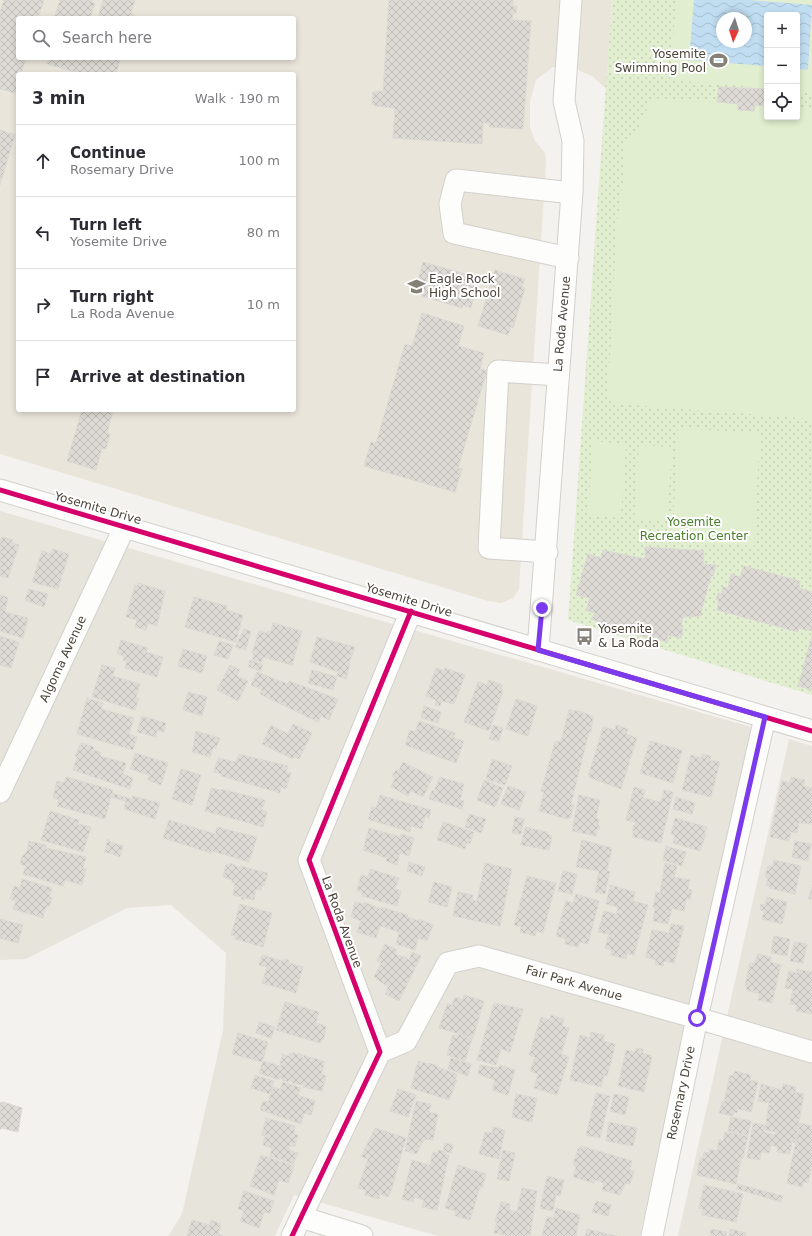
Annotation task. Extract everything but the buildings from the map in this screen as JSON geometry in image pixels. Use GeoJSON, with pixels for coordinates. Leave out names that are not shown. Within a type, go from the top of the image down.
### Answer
{"type":"FeatureCollection","features":[{"type":"Feature","properties":{"kind":"street","name":"La Roda Avenue"},"geometry":{"type":"LineString","coordinates":[[538,650],[547,552],[558,375],[572,193],[573,141],[564,101],[570,0]]}},
{"type":"Feature","properties":{"kind":"street"},"geometry":{"type":"LineString","coordinates":[[568,258],[454,233],[450,204],[456,180],[572,193]]}},
{"type":"Feature","properties":{"kind":"street"},"geometry":{"type":"LineString","coordinates":[[547,552],[488,548],[498,371],[558,375]]}},
{"type":"Feature","properties":{"kind":"street","name":"Yosemite Drive"},"geometry":{"type":"LineString","coordinates":[[0,490],[812,731]]}},
{"type":"Feature","properties":{"kind":"street","name":"Algoma Avenue"},"geometry":{"type":"LineString","coordinates":[[0,792],[125,526]]}},
{"type":"Feature","properties":{"kind":"street","name":"La Roda Avenue"},"geometry":{"type":"LineString","coordinates":[[380,1052],[309,860],[411,611]]}},
{"type":"Feature","properties":{"kind":"street","name":"Rosemary Drive"},"geometry":{"type":"LineString","coordinates":[[652,1236],[697,1018],[765,717]]}},
{"type":"Feature","properties":{"kind":"street","name":"Fair Park Avenue"},"geometry":{"type":"LineString","coordinates":[[380,1052],[406,1041],[448,963],[479,956],[812,1052]]}},
{"type":"Feature","properties":{"kind":"street"},"geometry":{"type":"LineString","coordinates":[[292,1236],[380,1052]]}},
{"type":"Feature","properties":{"kind":"street"},"geometry":{"type":"LineString","coordinates":[[301,1217],[362,1236]]}},
{"type":"Feature","properties":{"kind":"shaded area","name":"Eagle Rock High School"},"geometry":{"type":"Polygon","coordinates":[[[0,0],[612,0],[606,89],[592,76],[576,69],[553,67],[536,80],[530,101],[530,127],[535,141],[545,153],[546,162],[519,589],[513,598],[501,603],[488,601],[0,454],[0,0]]]}},
{"type":"Feature","properties":{"kind":"shaded area"},"geometry":{"type":"Polygon","coordinates":[[[0,511],[751,727],[640,1236],[438,1236],[294,1195],[275,1236],[168,1236],[182,1214],[223,1030],[226,953],[171,905],[127,908],[26,959],[0,960],[0,511]]]}},
{"type":"Feature","properties":{"kind":"shaded area"},"geometry":{"type":"Polygon","coordinates":[[[789,739],[812,746],[812,1236],[678,1236],[789,739]]]}},
{"type":"Feature","properties":{"kind":"green space","name":"Yosemite Recreation Center"},"geometry":{"type":"Polygon","coordinates":[[[612,0],[812,0],[812,695],[568,620],[612,0]]]}},
{"type":"Feature","properties":{"kind":"green space","name":"Yosemite Swimming Pool"},"geometry":{"type":"Polygon","coordinates":[[[676,0],[812,0],[812,92],[800,91],[800,12],[764,12],[764,88],[670,80],[676,0]]]}},
{"type":"Feature","properties":{"kind":"green space"},"geometry":{"type":"Polygon","coordinates":[[[652,98],[764,105],[764,120],[800,120],[800,107],[812,108],[812,419],[616,404],[608,393],[617,223],[624,175],[625,140],[638,129],[652,98]]]}},
{"type":"Feature","properties":{"kind":"green space"},"geometry":{"type":"Polygon","coordinates":[[[678,428],[760,433],[754,546],[672,541],[678,428]]]}},
{"type":"Feature","properties":{"kind":"green space"},"geometry":{"type":"Polygon","coordinates":[[[593,441],[626,444],[621,518],[588,515],[593,441]]]}},
{"type":"Feature","properties":{"kind":"green space"},"geometry":{"type":"Polygon","coordinates":[[[639,445],[672,447],[667,521],[634,519],[639,445]]]}},
{"type":"Feature","properties":{"kind":"water"},"geometry":{"type":"Polygon","coordinates":[[[694,0],[749,0],[812,5],[808,70],[800,69],[800,12],[764,12],[764,66],[689,60],[694,0]]]}},
{"type":"Feature","properties":{"kind":"cycle path"},"geometry":{"type":"LineString","coordinates":[[0,490],[812,731]]}},
{"type":"Feature","properties":{"kind":"cycle path"},"geometry":{"type":"LineString","coordinates":[[292,1236],[380,1052],[309,860],[411,611]]}},
{"type":"Feature","properties":{"kind":"place","name":"Yosemite Swimming Pool"},"geometry":{"type":"Point","coordinates":[719,61]}},
{"type":"Feature","properties":{"kind":"place","name":"Eagle Rock High School"},"geometry":{"type":"Point","coordinates":[416,286]}},
{"type":"Feature","properties":{"kind":"place","name":"Yosemite & La Roda"},"geometry":{"type":"Point","coordinates":[585,636]}},
{"type":"Feature","properties":{"kind":"route"},"geometry":{"type":"LineString","coordinates":[[542,608],[538,650],[765,717],[697,1018]]}}]}
